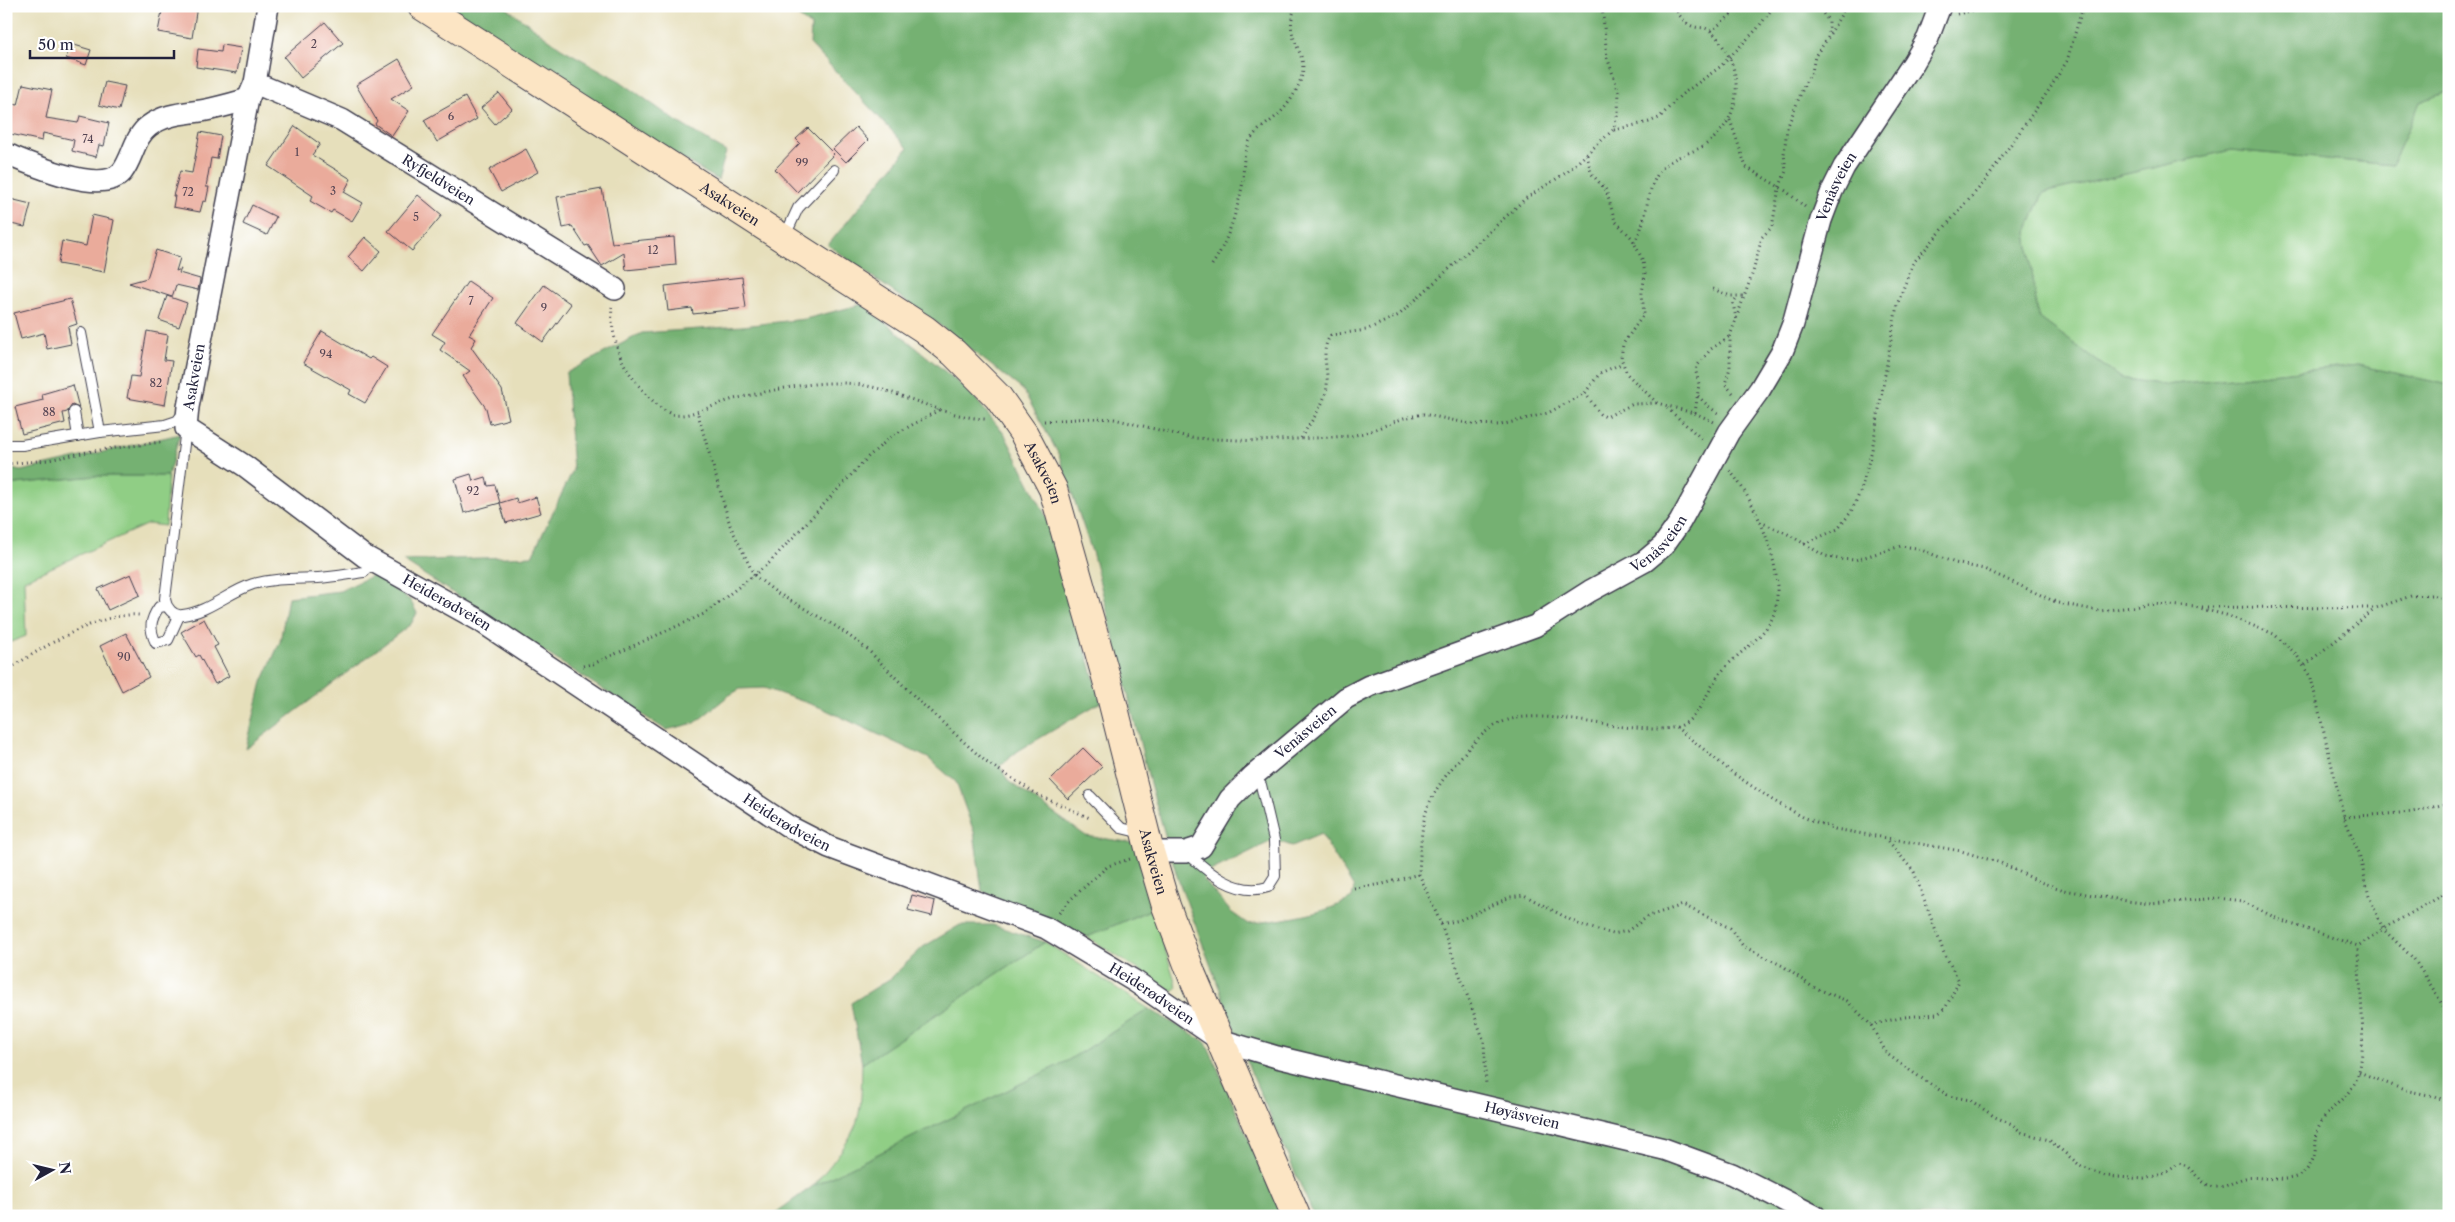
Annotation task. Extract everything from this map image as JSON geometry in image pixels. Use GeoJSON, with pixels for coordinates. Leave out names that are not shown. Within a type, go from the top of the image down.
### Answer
{"type":"FeatureCollection","features":[{"type":"Feature","properties":{"kind":"main road","name":"Asakveien"},"geometry":{"type":"LineString","coordinates":[[422,6],[891,307],[954,353],[981,378],[1016,422],[1040,462],[1062,517],[1130,769],[1139,838],[1220,1040],[1296,1216]]}},
{"type":"Feature","properties":{"kind":"street","name":"Asakveien"},"geometry":{"type":"LineString","coordinates":[[268,6],[225,208],[188,406],[186,433],[245,466],[374,562]]}},
{"type":"Feature","properties":{"kind":"street","name":"Venåsveien"},"geometry":{"type":"LineString","coordinates":[[1186,852],[1201,847],[1230,799],[1252,776],[1346,698],[1369,686],[1535,626],[1583,594],[1645,562],[1663,546],[1725,456],[1731,430],[1760,389],[1788,339],[1821,219],[1844,167],[1914,62],[1928,38],[1940,6]]}},
{"type":"Feature","properties":{"kind":"street"},"geometry":{"type":"LineString","coordinates":[[6,154],[42,168],[76,178],[100,182],[114,179],[122,171],[140,136],[148,127],[170,115],[210,109],[251,91]]}},
{"type":"Feature","properties":{"kind":"street","name":"Ryfjeldveien"},"geometry":{"type":"LineString","coordinates":[[251,91],[342,120],[615,289]]}},
{"type":"Feature","properties":{"kind":"street","name":"Heiderødveien"},"geometry":{"type":"LineString","coordinates":[[374,562],[479,620],[788,826],[829,847],[1046,928],[1136,982],[1220,1040]]}},
{"type":"Feature","properties":{"kind":"street"},"geometry":{"type":"LineString","coordinates":[[1139,838],[1186,852]]}},
{"type":"Feature","properties":{"kind":"street","name":"Høyåsveien"},"geometry":{"type":"LineString","coordinates":[[1220,1040],[1277,1056],[1664,1149],[1732,1174],[1815,1216]]}},
{"type":"Feature","properties":{"kind":"lane"},"geometry":{"type":"LineString","coordinates":[[784,239],[798,208],[834,170]]}},
{"type":"Feature","properties":{"kind":"lane"},"geometry":{"type":"LineString","coordinates":[[81,333],[100,432]]}},
{"type":"Feature","properties":{"kind":"lane"},"geometry":{"type":"LineString","coordinates":[[6,445],[22,445],[100,432],[165,426],[177,421],[188,406]]}},
{"type":"Feature","properties":{"kind":"lane"},"geometry":{"type":"LineString","coordinates":[[74,412],[78,436]]}},
{"type":"Feature","properties":{"kind":"lane"},"geometry":{"type":"LineString","coordinates":[[179,616],[166,606],[165,599],[186,433]]}},
{"type":"Feature","properties":{"kind":"lane"},"geometry":{"type":"LineString","coordinates":[[179,616],[192,613],[250,585],[275,578],[320,578],[364,572],[374,562]]}},
{"type":"Feature","properties":{"kind":"lane"},"geometry":{"type":"LineString","coordinates":[[166,606],[159,607],[152,616],[150,632],[156,643],[168,640],[179,616]]}},
{"type":"Feature","properties":{"kind":"lane"},"geometry":{"type":"LineString","coordinates":[[1186,852],[1208,872],[1226,884],[1259,890],[1268,887],[1275,876],[1274,840],[1261,785],[1252,776]]}},
{"type":"Feature","properties":{"kind":"lane"},"geometry":{"type":"LineString","coordinates":[[1090,796],[1139,838]]}},
{"type":"Feature","properties":{"kind":"path"},"geometry":{"type":"LineString","coordinates":[[1212,265],[1226,238],[1235,213],[1242,185],[1243,158],[1247,145],[1258,129],[1274,119],[1289,103],[1302,75],[1303,63],[1292,39],[1290,25],[1296,6]]}},
{"type":"Feature","properties":{"kind":"path"},"geometry":{"type":"LineString","coordinates":[[1602,6],[1607,57],[1620,97],[1614,130]]}},
{"type":"Feature","properties":{"kind":"path"},"geometry":{"type":"LineString","coordinates":[[1634,242],[1641,230],[1652,187],[1659,172],[1673,159],[1706,144],[1730,120],[1734,110],[1736,96],[1729,57],[1711,31],[1690,25],[1674,6]]}},
{"type":"Feature","properties":{"kind":"path"},"geometry":{"type":"LineString","coordinates":[[1711,31],[1742,6]]}},
{"type":"Feature","properties":{"kind":"path"},"geometry":{"type":"LineString","coordinates":[[1301,438],[1326,394],[1328,380],[1324,354],[1325,342],[1331,334],[1366,330],[1399,315],[1525,199],[1567,172],[1614,130],[1650,122],[1659,118],[1681,95],[1709,76],[1729,57],[1757,29],[1774,6]]}},
{"type":"Feature","properties":{"kind":"path"},"geometry":{"type":"LineString","coordinates":[[1817,6],[1830,21],[1829,34]]}},
{"type":"Feature","properties":{"kind":"path"},"geometry":{"type":"LineString","coordinates":[[1749,405],[1726,388],[1725,381],[1730,368],[1730,336],[1762,237],[1772,227],[1779,188],[1786,168],[1784,154],[1787,128],[1804,83],[1812,72],[1815,56],[1846,6]]}},
{"type":"Feature","properties":{"kind":"path"},"geometry":{"type":"LineString","coordinates":[[1956,6],[1953,16],[1993,6]]}},
{"type":"Feature","properties":{"kind":"path"},"geometry":{"type":"LineString","coordinates":[[1968,6],[1972,10]]}},
{"type":"Feature","properties":{"kind":"path"},"geometry":{"type":"LineString","coordinates":[[1804,544],[1838,529],[1851,512],[1861,490],[1872,450],[1897,305],[1913,263],[1986,180],[2048,90],[2067,61],[2083,6]]}},
{"type":"Feature","properties":{"kind":"path"},"geometry":{"type":"LineString","coordinates":[[1730,120],[1746,168],[1786,191],[1821,219]]}},
{"type":"Feature","properties":{"kind":"path"},"geometry":{"type":"LineString","coordinates":[[1587,155],[1591,173],[1606,190],[1615,221],[1634,242],[1645,269],[1642,293],[1644,314],[1622,344],[1620,352],[1622,364],[1632,380],[1657,403],[1666,407],[1696,413],[1731,430]]}},
{"type":"Feature","properties":{"kind":"path"},"geometry":{"type":"LineString","coordinates":[[615,289],[612,311],[616,339],[626,370],[662,409],[676,415],[757,394],[842,383],[864,385],[939,410],[974,418],[1016,422],[1092,418],[1137,424],[1192,438],[1259,441],[1351,436],[1368,432],[1404,418],[1423,414],[1471,424],[1501,425],[1548,413],[1585,393],[1600,373],[1622,364]]}},
{"type":"Feature","properties":{"kind":"path"},"geometry":{"type":"LineString","coordinates":[[1712,289],[1737,297],[1744,296]]}},
{"type":"Feature","properties":{"kind":"path"},"geometry":{"type":"LineString","coordinates":[[1737,297],[1733,307],[1737,319]]}},
{"type":"Feature","properties":{"kind":"path"},"geometry":{"type":"LineString","coordinates":[[1696,413],[1699,384],[1696,372],[1697,366],[1711,349],[1730,336]]}},
{"type":"Feature","properties":{"kind":"path"},"geometry":{"type":"LineString","coordinates":[[1585,393],[1600,414],[1606,417],[1625,406],[1640,403],[1657,403]]}},
{"type":"Feature","properties":{"kind":"path"},"geometry":{"type":"LineString","coordinates":[[1698,395],[1731,430]]}},
{"type":"Feature","properties":{"kind":"path"},"geometry":{"type":"LineString","coordinates":[[1487,1105],[1484,1041],[1441,924],[1419,874],[1420,839],[1425,809],[1450,770],[1487,730],[1508,720],[1535,716],[1603,726],[1658,729],[1676,727],[1693,716],[1719,674],[1769,624],[1774,613],[1777,589],[1771,550],[1760,522],[1737,478],[1728,469],[1725,456],[1666,407]]}},
{"type":"Feature","properties":{"kind":"path"},"geometry":{"type":"LineString","coordinates":[[556,671],[592,664],[666,633],[704,614],[769,563],[868,457],[892,436],[939,410]]}},
{"type":"Feature","properties":{"kind":"path"},"geometry":{"type":"LineString","coordinates":[[697,411],[730,525],[754,575],[777,594],[816,618],[837,627],[860,644],[986,762],[1012,779],[1069,810],[1139,838],[1071,899],[1046,928]]}},
{"type":"Feature","properties":{"kind":"path"},"geometry":{"type":"LineString","coordinates":[[6,464],[48,460],[92,451],[152,444],[186,433]]}},
{"type":"Feature","properties":{"kind":"path"},"geometry":{"type":"LineString","coordinates":[[1760,522],[1825,556],[1847,560],[1855,560],[1888,548],[1916,548],[1955,563],[1984,569],[2041,597],[2076,608],[2100,611],[2155,604],[2195,607],[2376,608]]}},
{"type":"Feature","properties":{"kind":"path"},"geometry":{"type":"LineString","coordinates":[[2304,666],[2376,608],[2410,596],[2432,595],[2449,599]]}},
{"type":"Feature","properties":{"kind":"path"},"geometry":{"type":"LineString","coordinates":[[2195,607],[2226,614],[2264,629],[2283,642],[2304,666],[2319,709],[2344,817],[2359,853],[2369,896],[2383,929],[2414,959],[2449,1018]]}},
{"type":"Feature","properties":{"kind":"path"},"geometry":{"type":"LineString","coordinates":[[6,671],[61,639],[101,621],[129,614],[152,616]]}},
{"type":"Feature","properties":{"kind":"path"},"geometry":{"type":"LineString","coordinates":[[1676,727],[1734,774],[1774,801],[1803,817],[1835,829],[1984,857],[2040,882],[2064,890],[2151,904],[2218,898],[2242,901],[2282,921],[2358,946]]}},
{"type":"Feature","properties":{"kind":"path"},"geometry":{"type":"LineString","coordinates":[[2344,817],[2413,812],[2449,803]]}},
{"type":"Feature","properties":{"kind":"path"},"geometry":{"type":"LineString","coordinates":[[1870,1025],[1904,1017],[1937,1014],[1945,1009],[1960,981],[1944,953],[1914,872],[1885,837]]}},
{"type":"Feature","properties":{"kind":"path"},"geometry":{"type":"LineString","coordinates":[[1354,888],[1419,874]]}},
{"type":"Feature","properties":{"kind":"path"},"geometry":{"type":"LineString","coordinates":[[2358,946],[2383,929],[2443,895],[2449,887]]}},
{"type":"Feature","properties":{"kind":"path"},"geometry":{"type":"LineString","coordinates":[[1441,924],[1460,920],[1510,896],[1524,895],[1580,925],[1601,933],[1613,934],[1627,931],[1649,916],[1683,905],[1730,928],[1743,946],[1783,966],[1811,986],[1840,996],[1870,1025],[1887,1054],[1914,1074],[1950,1096],[1970,1100],[1995,1117],[2012,1124],[2021,1132],[2049,1140],[2082,1167],[2105,1176],[2144,1179],[2166,1173],[2179,1163],[2189,1168],[2202,1182],[2215,1187],[2248,1178],[2270,1180],[2294,1178],[2303,1174],[2315,1156],[2318,1127],[2338,1102],[2349,1092],[2359,1072],[2362,1028],[2358,946]]}},
{"type":"Feature","properties":{"kind":"path"},"geometry":{"type":"LineString","coordinates":[[2443,895],[2449,907]]}},
{"type":"Feature","properties":{"kind":"path"},"geometry":{"type":"LineString","coordinates":[[2359,1072],[2404,1090],[2434,1096],[2449,1102]]}},
{"type":"Feature","properties":{"kind":"green space"},"geometry":{"type":"Polygon","coordinates":[[[444,6],[504,6],[561,48],[620,81],[676,121],[726,152],[718,180],[612,116],[444,6]]]}},
{"type":"Feature","properties":{"kind":"green space"},"geometry":{"type":"Polygon","coordinates":[[[784,6],[2449,6],[2449,91],[2420,102],[2392,165],[2231,150],[2043,193],[2027,232],[2038,317],[2120,378],[2164,385],[2358,365],[2449,385],[2449,1216],[1314,1216],[1251,1072],[1178,879],[1151,787],[1093,555],[1059,455],[1023,390],[938,324],[828,245],[908,148],[810,44],[811,26],[784,6]],[[1321,834],[1292,846],[1274,840],[1208,872],[1203,879],[1231,912],[1248,924],[1302,916],[1328,909],[1352,898],[1354,888],[1321,834]]]}},
{"type":"Feature","properties":{"kind":"green space"},"geometry":{"type":"Polygon","coordinates":[[[2449,91],[2449,385],[2357,365],[2164,385],[2120,378],[2038,317],[2027,232],[2043,193],[2231,150],[2392,165],[2420,102],[2449,91]]]}},
{"type":"Feature","properties":{"kind":"green space"},"geometry":{"type":"Polygon","coordinates":[[[863,304],[970,392],[1005,435],[1046,516],[1101,702],[1018,751],[1000,766],[1008,781],[1086,836],[1135,843],[1152,909],[1087,937],[982,891],[974,832],[956,782],[928,758],[822,708],[764,688],[740,689],[728,696],[695,723],[666,730],[403,561],[532,556],[573,470],[566,373],[642,333],[742,326],[805,319],[863,304]]]}},
{"type":"Feature","properties":{"kind":"green space"},"geometry":{"type":"Polygon","coordinates":[[[180,434],[168,476],[95,476],[6,485],[6,468],[21,471],[180,434]]]}},
{"type":"Feature","properties":{"kind":"green space"},"geometry":{"type":"Polygon","coordinates":[[[95,476],[168,476],[165,526],[148,524],[24,580],[26,636],[6,644],[6,485],[95,476]]]}},
{"type":"Feature","properties":{"kind":"green space"},"geometry":{"type":"Polygon","coordinates":[[[373,575],[410,600],[417,613],[411,624],[246,749],[262,682],[280,642],[288,597],[340,591],[373,575]]]}},
{"type":"Feature","properties":{"kind":"green space"},"geometry":{"type":"Polygon","coordinates":[[[1152,909],[1177,987],[1172,991],[1087,937],[1152,909]]]}},
{"type":"Feature","properties":{"kind":"green space"},"geometry":{"type":"Polygon","coordinates":[[[960,925],[993,925],[1045,942],[862,1064],[851,1003],[891,978],[923,947],[960,925]]]}},
{"type":"Feature","properties":{"kind":"green space"},"geometry":{"type":"Polygon","coordinates":[[[1045,942],[1149,1009],[1067,1061],[813,1186],[841,1152],[857,1122],[860,1105],[862,1064],[1045,942]]]}},
{"type":"Feature","properties":{"kind":"green space"},"geometry":{"type":"Polygon","coordinates":[[[1149,1009],[1206,1042],[1283,1216],[771,1216],[813,1186],[1067,1061],[1149,1009]]]}},
{"type":"Feature","properties":{"kind":"building"},"geometry":{"type":"Polygon","coordinates":[[[163,6],[197,6],[192,38],[158,32],[163,6]]]}},
{"type":"Feature","properties":{"kind":"building"},"geometry":{"type":"Polygon","coordinates":[[[325,22],[343,43],[301,78],[284,57],[325,22]]]}},
{"type":"Feature","properties":{"kind":"building"},"geometry":{"type":"Polygon","coordinates":[[[71,44],[91,50],[86,65],[66,58],[71,44]]]}},
{"type":"Feature","properties":{"kind":"building"},"geometry":{"type":"Polygon","coordinates":[[[222,45],[241,48],[237,73],[196,67],[198,49],[221,52],[222,45]]]}},
{"type":"Feature","properties":{"kind":"building"},"geometry":{"type":"Polygon","coordinates":[[[399,59],[414,85],[391,99],[409,111],[392,136],[375,124],[377,121],[356,85],[399,59]]]}},
{"type":"Feature","properties":{"kind":"building"},"geometry":{"type":"Polygon","coordinates":[[[105,82],[125,86],[119,110],[99,105],[105,82]]]}},
{"type":"Feature","properties":{"kind":"building"},"geometry":{"type":"Polygon","coordinates":[[[23,84],[52,90],[46,118],[78,123],[80,116],[109,123],[104,146],[99,145],[96,157],[72,151],[74,140],[43,133],[42,141],[6,133],[12,104],[18,105],[23,84]]]}},
{"type":"Feature","properties":{"kind":"building"},"geometry":{"type":"Polygon","coordinates":[[[499,93],[512,109],[495,124],[481,108],[499,93]]]}},
{"type":"Feature","properties":{"kind":"building"},"geometry":{"type":"Polygon","coordinates":[[[465,97],[477,119],[437,142],[424,120],[465,97]]]}},
{"type":"Feature","properties":{"kind":"building"},"geometry":{"type":"Polygon","coordinates":[[[295,126],[320,144],[312,155],[351,179],[344,192],[363,203],[352,221],[333,210],[331,213],[310,201],[313,196],[268,166],[295,126]]]}},
{"type":"Feature","properties":{"kind":"building"},"geometry":{"type":"Polygon","coordinates":[[[856,127],[868,140],[846,162],[833,149],[856,127]]]}},
{"type":"Feature","properties":{"kind":"building"},"geometry":{"type":"Polygon","coordinates":[[[808,128],[834,154],[797,192],[775,169],[800,143],[796,139],[808,128]]]}},
{"type":"Feature","properties":{"kind":"building"},"geometry":{"type":"Polygon","coordinates":[[[200,132],[221,136],[217,159],[211,158],[206,187],[209,187],[206,202],[203,201],[200,212],[173,207],[175,196],[173,196],[180,171],[192,173],[200,132]]]}},
{"type":"Feature","properties":{"kind":"building"},"geometry":{"type":"Polygon","coordinates":[[[526,149],[538,172],[501,192],[489,170],[526,149]]]}},
{"type":"Feature","properties":{"kind":"building"},"geometry":{"type":"Polygon","coordinates":[[[602,189],[612,243],[674,237],[676,265],[626,270],[624,253],[602,266],[588,245],[585,246],[572,226],[563,228],[557,197],[602,189]]]}},
{"type":"Feature","properties":{"kind":"building"},"geometry":{"type":"Polygon","coordinates":[[[418,195],[442,215],[412,251],[388,231],[418,195]]]}},
{"type":"Feature","properties":{"kind":"building"},"geometry":{"type":"Polygon","coordinates":[[[6,198],[31,204],[25,227],[6,223],[6,198]]]}},
{"type":"Feature","properties":{"kind":"building"},"geometry":{"type":"Polygon","coordinates":[[[252,205],[276,217],[267,235],[243,224],[252,205]]]}},
{"type":"Feature","properties":{"kind":"building"},"geometry":{"type":"Polygon","coordinates":[[[92,215],[114,220],[104,272],[58,264],[62,241],[86,246],[92,215]]]}},
{"type":"Feature","properties":{"kind":"building"},"geometry":{"type":"Polygon","coordinates":[[[365,237],[381,251],[364,271],[348,257],[365,237]]]}},
{"type":"Feature","properties":{"kind":"building"},"geometry":{"type":"Polygon","coordinates":[[[156,250],[180,258],[176,271],[181,269],[179,273],[200,279],[198,290],[176,285],[172,297],[129,283],[147,278],[156,250]]]}},
{"type":"Feature","properties":{"kind":"building"},"geometry":{"type":"Polygon","coordinates":[[[742,277],[746,308],[693,314],[692,308],[668,311],[665,286],[742,277]]]}},
{"type":"Feature","properties":{"kind":"building"},"geometry":{"type":"Polygon","coordinates":[[[468,281],[493,298],[469,335],[476,339],[471,347],[502,390],[509,419],[490,424],[486,408],[463,376],[470,371],[440,350],[445,342],[432,334],[468,281]]]}},
{"type":"Feature","properties":{"kind":"building"},"geometry":{"type":"Polygon","coordinates":[[[544,285],[571,304],[543,342],[517,323],[544,285]]]}},
{"type":"Feature","properties":{"kind":"building"},"geometry":{"type":"Polygon","coordinates":[[[167,296],[187,303],[179,327],[159,320],[167,296]]]}},
{"type":"Feature","properties":{"kind":"building"},"geometry":{"type":"Polygon","coordinates":[[[70,299],[77,324],[68,327],[71,344],[47,349],[44,333],[21,339],[14,313],[70,299]]]}},
{"type":"Feature","properties":{"kind":"building"},"geometry":{"type":"Polygon","coordinates":[[[147,331],[168,335],[164,360],[172,361],[165,405],[127,398],[131,376],[139,377],[147,331]]]}},
{"type":"Feature","properties":{"kind":"building"},"geometry":{"type":"Polygon","coordinates":[[[322,331],[369,359],[371,357],[387,367],[365,403],[349,394],[351,390],[303,363],[322,331]]]}},
{"type":"Feature","properties":{"kind":"building"},"geometry":{"type":"Polygon","coordinates":[[[73,385],[79,408],[72,405],[67,412],[63,413],[65,423],[22,434],[15,407],[43,400],[42,394],[73,385]]]}},
{"type":"Feature","properties":{"kind":"building"},"geometry":{"type":"Polygon","coordinates":[[[471,474],[473,481],[486,477],[488,486],[495,485],[500,503],[464,513],[455,479],[471,474]]]}},
{"type":"Feature","properties":{"kind":"building"},"geometry":{"type":"Polygon","coordinates":[[[536,497],[541,513],[506,523],[500,503],[516,498],[517,503],[536,497]]]}},
{"type":"Feature","properties":{"kind":"building"},"geometry":{"type":"Polygon","coordinates":[[[131,574],[140,595],[108,610],[98,589],[131,574]]]}},
{"type":"Feature","properties":{"kind":"building"},"geometry":{"type":"Polygon","coordinates":[[[204,619],[218,645],[214,647],[229,676],[215,684],[199,655],[196,657],[181,632],[204,619]]]}},
{"type":"Feature","properties":{"kind":"building"},"geometry":{"type":"Polygon","coordinates":[[[126,633],[149,677],[122,691],[100,646],[126,633]]]}},
{"type":"Feature","properties":{"kind":"building"},"geometry":{"type":"Polygon","coordinates":[[[1083,748],[1102,767],[1068,799],[1050,780],[1083,748]]]}},
{"type":"Feature","properties":{"kind":"building"},"geometry":{"type":"Polygon","coordinates":[[[912,895],[935,901],[932,916],[908,910],[912,895]]]}}]}
